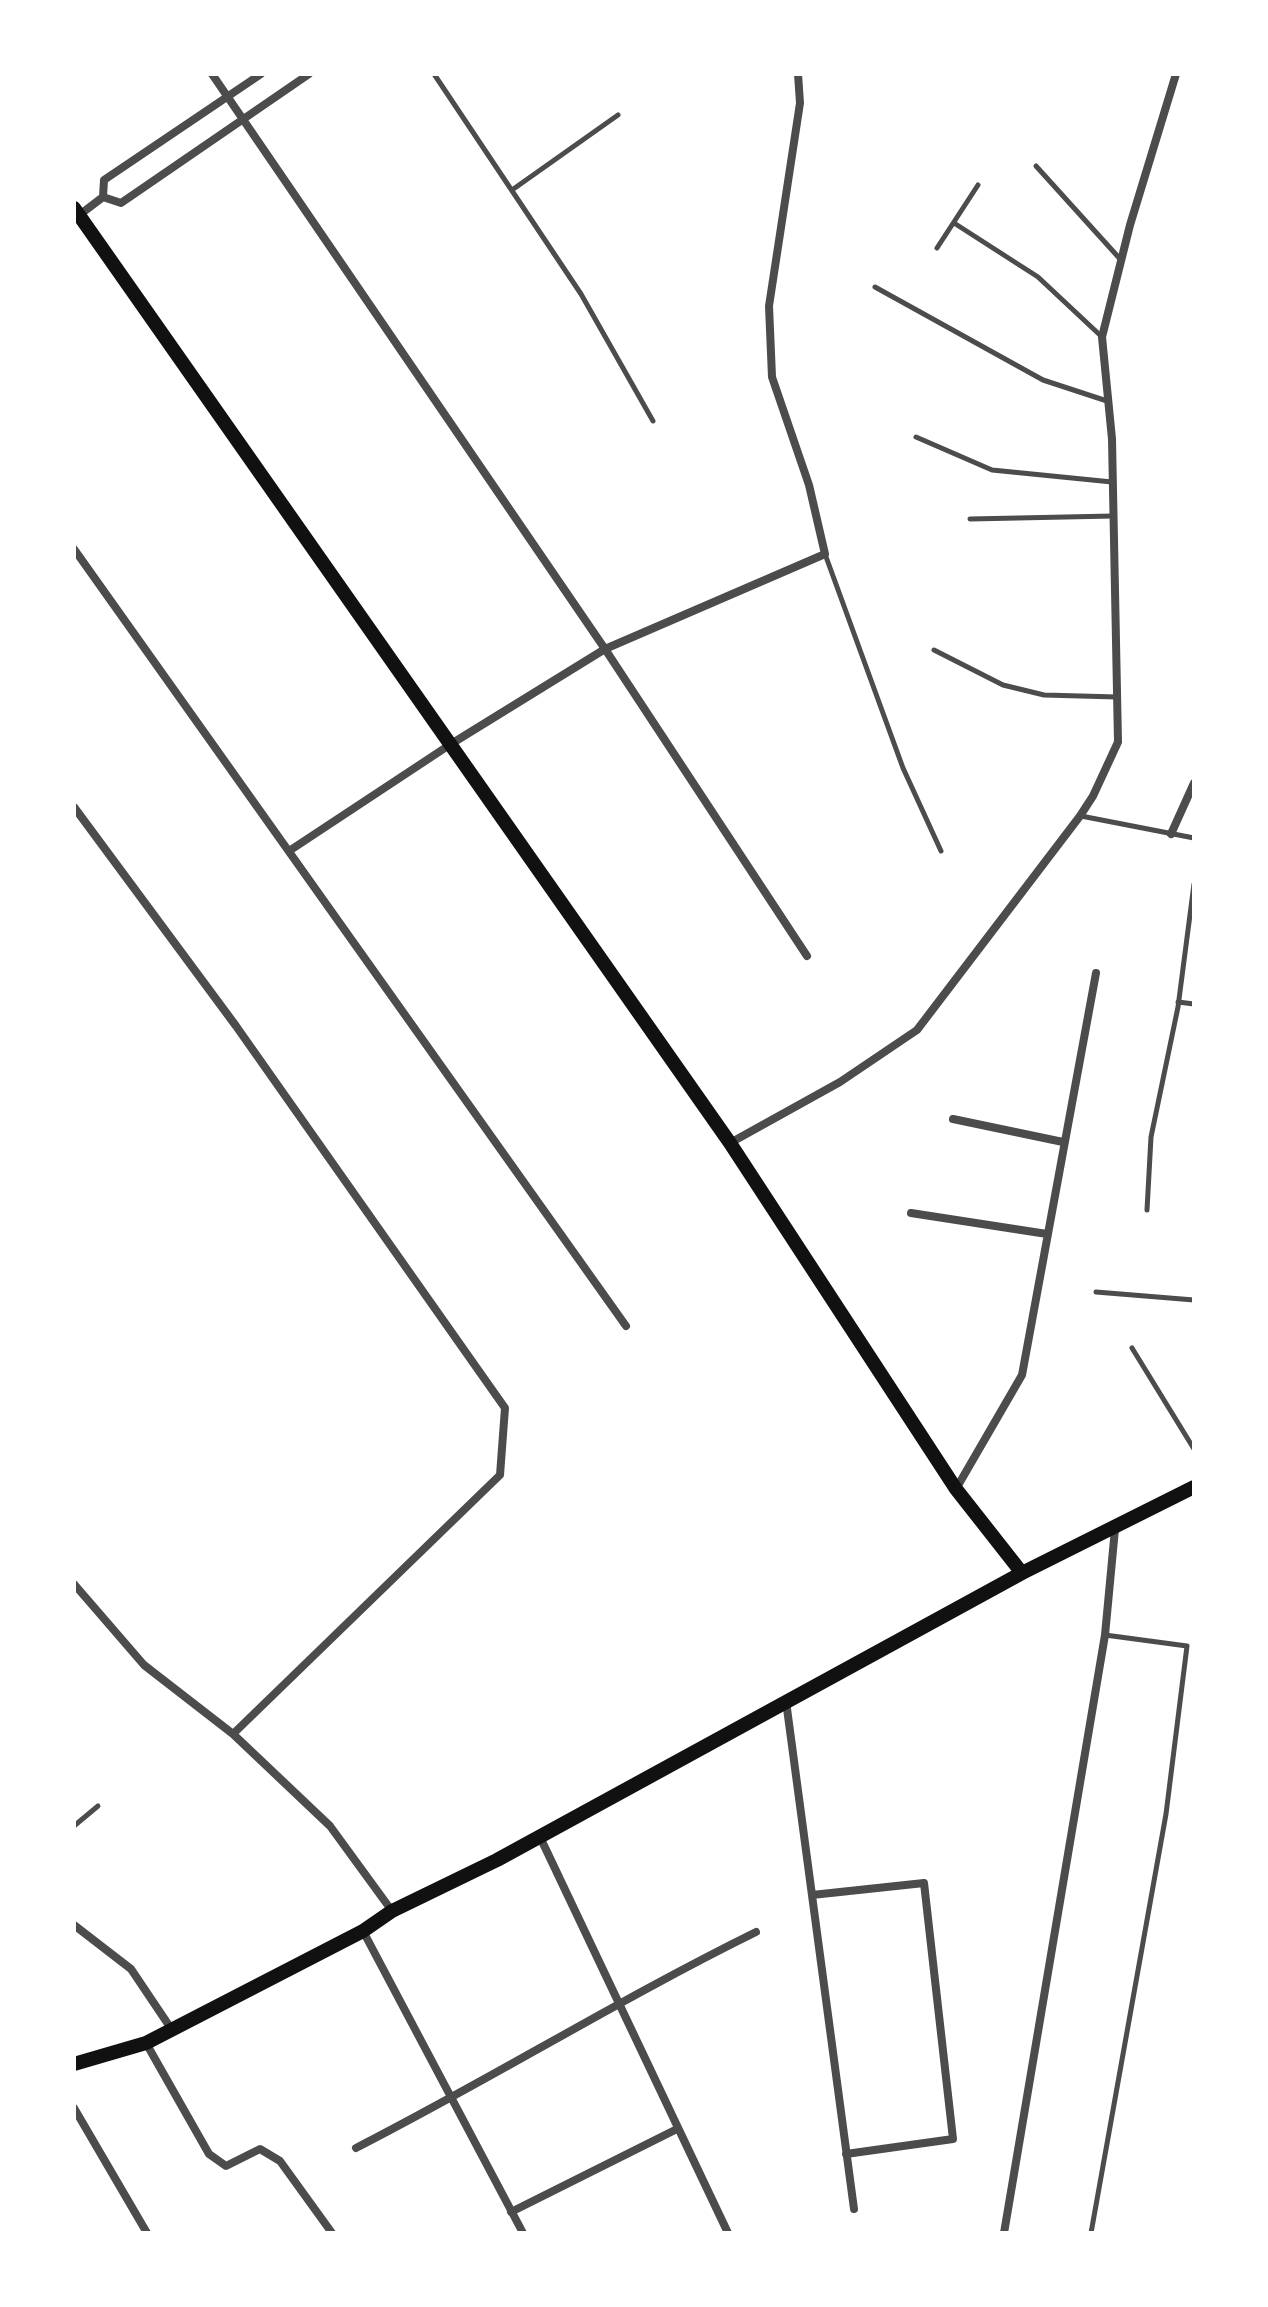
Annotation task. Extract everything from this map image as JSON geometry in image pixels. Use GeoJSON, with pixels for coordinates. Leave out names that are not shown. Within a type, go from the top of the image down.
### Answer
{"type":"FeatureCollection","features":[{"type":"Feature","properties":{"kind":"main road"},"geometry":{"type":"LineString","coordinates":[[76,214],[730,1143],[956,1489],[1022,1573]]}},
{"type":"Feature","properties":{"kind":"main road"},"geometry":{"type":"LineString","coordinates":[[74,2064],[146,2043],[172,2030],[363,1931],[392,1911],[540,1837],[1022,1573],[1194,1487]]}},
{"type":"Feature","properties":{"kind":"street"},"geometry":{"type":"LineString","coordinates":[[212,74],[605,649],[807,956]]}},
{"type":"Feature","properties":{"kind":"street"},"geometry":{"type":"LineString","coordinates":[[103,197],[104,180],[261,74]]}},
{"type":"Feature","properties":{"kind":"street"},"geometry":{"type":"LineString","coordinates":[[103,197],[121,203],[309,74]]}},
{"type":"Feature","properties":{"kind":"street"},"geometry":{"type":"LineString","coordinates":[[289,851],[451,744],[605,649],[825,554],[809,485],[772,377],[769,306],[800,103],[798,74]]}},
{"type":"Feature","properties":{"kind":"street"},"geometry":{"type":"LineString","coordinates":[[730,1143],[840,1082],[917,1030],[1080,816],[1093,796],[1118,742],[1113,482],[1102,337],[1121,260],[1176,74]]}},
{"type":"Feature","properties":{"kind":"street"},"geometry":{"type":"LineString","coordinates":[[76,214],[103,197]]}},
{"type":"Feature","properties":{"kind":"street"},"geometry":{"type":"LineString","coordinates":[[74,549],[626,1326]]}},
{"type":"Feature","properties":{"kind":"street"},"geometry":{"type":"LineString","coordinates":[[1171,834],[1194,783]]}},
{"type":"Feature","properties":{"kind":"street"},"geometry":{"type":"LineString","coordinates":[[74,807],[236,1026],[505,1408],[500,1475],[233,1734]]}},
{"type":"Feature","properties":{"kind":"street"},"geometry":{"type":"LineString","coordinates":[[956,1489],[1022,1375],[1096,973]]}},
{"type":"Feature","properties":{"kind":"street"},"geometry":{"type":"LineString","coordinates":[[953,1119],[1063,1142]]}},
{"type":"Feature","properties":{"kind":"street"},"geometry":{"type":"LineString","coordinates":[[911,1213],[1047,1234]]}},
{"type":"Feature","properties":{"kind":"street"},"geometry":{"type":"LineString","coordinates":[[1004,2233],[1105,1635],[1115,1529]]}},
{"type":"Feature","properties":{"kind":"street"},"geometry":{"type":"LineString","coordinates":[[74,1584],[144,1665],[233,1734],[330,1826],[392,1911]]}},
{"type":"Feature","properties":{"kind":"street"},"geometry":{"type":"LineString","coordinates":[[786,1701],[854,2209]]}},
{"type":"Feature","properties":{"kind":"street"},"geometry":{"type":"LineString","coordinates":[[540,1837],[728,2233]]}},
{"type":"Feature","properties":{"kind":"street"},"geometry":{"type":"LineString","coordinates":[[812,1895],[924,1883],[953,2139],[846,2154]]}},
{"type":"Feature","properties":{"kind":"street"},"geometry":{"type":"LineString","coordinates":[[74,1925],[131,1969],[172,2030]]}},
{"type":"Feature","properties":{"kind":"street"},"geometry":{"type":"LineString","coordinates":[[363,1931],[523,2233]]}},
{"type":"Feature","properties":{"kind":"street"},"geometry":{"type":"LineString","coordinates":[[356,2148],[450,2099],[617,2002],[756,1932]]}},
{"type":"Feature","properties":{"kind":"street"},"geometry":{"type":"LineString","coordinates":[[146,2043],[209,2154],[226,2166],[260,2149],[280,2161],[332,2233]]}},
{"type":"Feature","properties":{"kind":"street"},"geometry":{"type":"LineString","coordinates":[[74,2108],[147,2233]]}},
{"type":"Feature","properties":{"kind":"street"},"geometry":{"type":"LineString","coordinates":[[511,2212],[677,2129]]}},
{"type":"Feature","properties":{"kind":"lane"},"geometry":{"type":"LineString","coordinates":[[434,74],[581,294],[653,421]]}},
{"type":"Feature","properties":{"kind":"lane"},"geometry":{"type":"LineString","coordinates":[[512,190],[618,115]]}},
{"type":"Feature","properties":{"kind":"lane"},"geometry":{"type":"LineString","coordinates":[[1036,166],[1121,260]]}},
{"type":"Feature","properties":{"kind":"lane"},"geometry":{"type":"LineString","coordinates":[[937,248],[978,185]]}},
{"type":"Feature","properties":{"kind":"lane"},"geometry":{"type":"LineString","coordinates":[[954,223],[1038,277],[1102,337]]}},
{"type":"Feature","properties":{"kind":"lane"},"geometry":{"type":"LineString","coordinates":[[875,287],[1043,380],[1108,401]]}},
{"type":"Feature","properties":{"kind":"lane"},"geometry":{"type":"LineString","coordinates":[[916,437],[992,470],[1113,482]]}},
{"type":"Feature","properties":{"kind":"lane"},"geometry":{"type":"LineString","coordinates":[[970,519],[1114,516]]}},
{"type":"Feature","properties":{"kind":"lane"},"geometry":{"type":"LineString","coordinates":[[825,554],[903,768],[941,851]]}},
{"type":"Feature","properties":{"kind":"lane"},"geometry":{"type":"LineString","coordinates":[[934,650],[1003,685],[1044,695],[1118,697]]}},
{"type":"Feature","properties":{"kind":"lane"},"geometry":{"type":"LineString","coordinates":[[1080,816],[1194,838]]}},
{"type":"Feature","properties":{"kind":"lane"},"geometry":{"type":"LineString","coordinates":[[1147,1210],[1151,1137],[1178,1002],[1194,884]]}},
{"type":"Feature","properties":{"kind":"lane"},"geometry":{"type":"LineString","coordinates":[[1178,1002],[1194,1004]]}},
{"type":"Feature","properties":{"kind":"lane"},"geometry":{"type":"LineString","coordinates":[[1096,1292],[1194,1300]]}},
{"type":"Feature","properties":{"kind":"lane"},"geometry":{"type":"LineString","coordinates":[[1132,1348],[1194,1449]]}},
{"type":"Feature","properties":{"kind":"lane"},"geometry":{"type":"LineString","coordinates":[[1091,2233],[1166,1814],[1187,1646],[1105,1635]]}},
{"type":"Feature","properties":{"kind":"lane"},"geometry":{"type":"LineString","coordinates":[[74,1826],[98,1806]]}}]}
